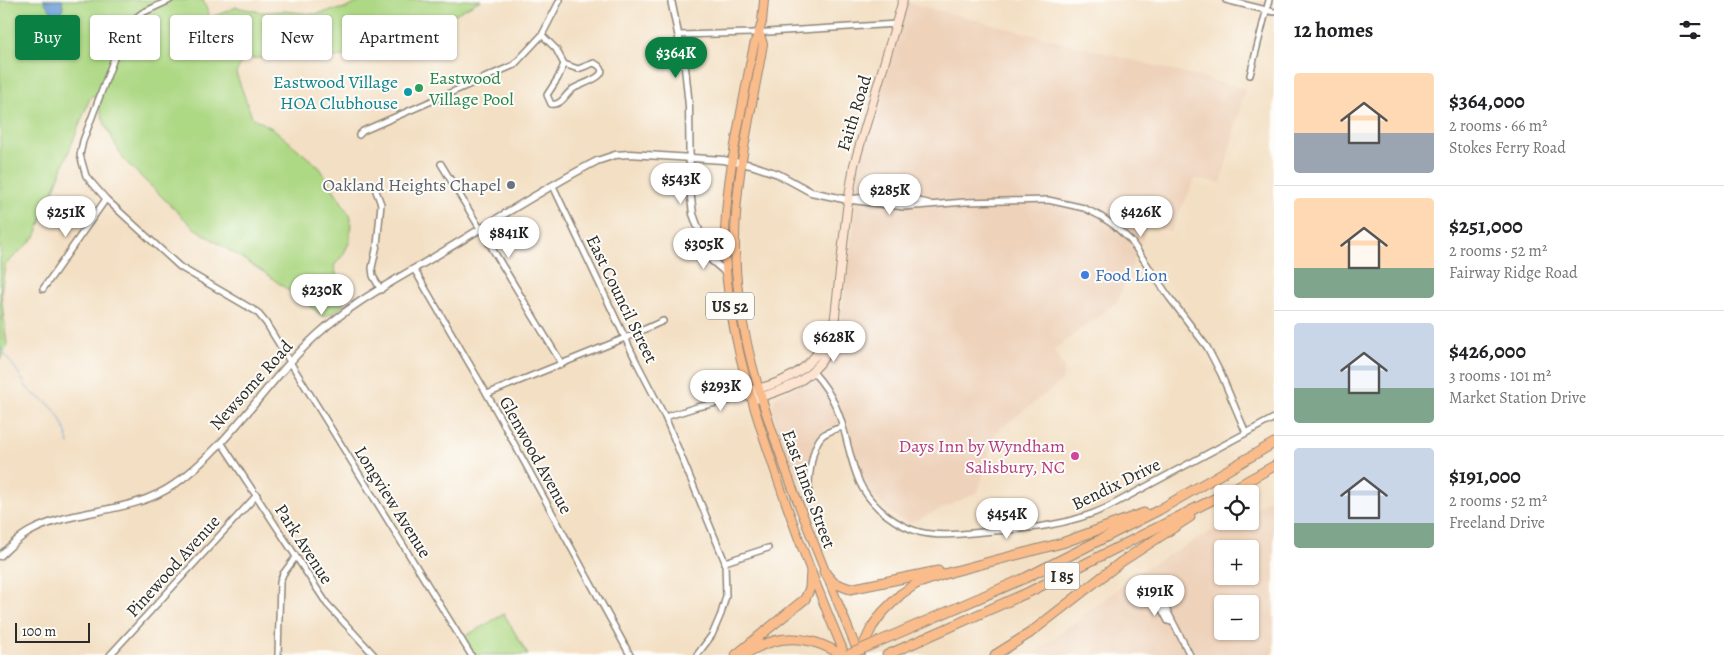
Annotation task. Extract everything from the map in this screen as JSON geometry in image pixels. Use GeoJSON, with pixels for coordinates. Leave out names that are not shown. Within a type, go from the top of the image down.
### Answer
{"type":"FeatureCollection","features":[{"type":"Feature","properties":{"kind":"highway","name":"I 85"},"geometry":{"type":"LineString","coordinates":[[845,654],[894,635],[1025,578],[1159,510],[1274,443]]}},
{"type":"Feature","properties":{"kind":"highway","name":"I 85"},"geometry":{"type":"LineString","coordinates":[[1240,485],[1274,466]]}},
{"type":"Feature","properties":{"kind":"highway","name":"I 85"},"geometry":{"type":"LineString","coordinates":[[887,655],[1029,592],[1214,500]]}},
{"type":"Feature","properties":{"kind":"highway"},"geometry":{"type":"LineString","coordinates":[[996,655],[1035,630],[1121,562],[1214,501]]}},
{"type":"Feature","properties":{"kind":"highway"},"geometry":{"type":"LineString","coordinates":[[858,653],[876,620],[908,588],[942,574],[1071,540],[1126,518],[1159,510]]}},
{"type":"Feature","properties":{"kind":"highway"},"geometry":{"type":"LineString","coordinates":[[824,572],[834,583],[850,589],[1000,559]]}},
{"type":"Feature","properties":{"kind":"highway"},"geometry":{"type":"LineString","coordinates":[[736,655],[805,599],[810,588],[811,571]]}},
{"type":"Feature","properties":{"kind":"highway"},"geometry":{"type":"LineString","coordinates":[[744,655],[766,643],[793,639],[820,643],[845,654]]}},
{"type":"Feature","properties":{"kind":"main road","name":"East Innes Street"},"geometry":{"type":"LineString","coordinates":[[764,0],[763,17],[759,32],[754,41],[733,161],[725,244],[727,278],[734,330],[743,371],[785,502],[845,654]]}},
{"type":"Feature","properties":{"kind":"main road","name":"Faith Road"},"geometry":{"type":"LineString","coordinates":[[761,398],[792,386],[813,372],[831,346],[848,200],[858,150],[903,0]]}},
{"type":"Feature","properties":{"kind":"main road","name":"East Innes Street"},"geometry":{"type":"LineString","coordinates":[[759,32],[763,44],[742,163],[736,214],[736,269],[744,332],[758,389],[788,478],[858,653]]}},
{"type":"Feature","properties":{"kind":"main road"},"geometry":{"type":"LineString","coordinates":[[708,254],[714,257],[720,256],[724,252],[725,244]]}},
{"type":"Feature","properties":{"kind":"main road","name":"Faith Road"},"geometry":{"type":"LineString","coordinates":[[751,396],[753,390],[788,378],[808,366],[821,351],[834,326]]}},
{"type":"Feature","properties":{"kind":"main road"},"geometry":{"type":"LineString","coordinates":[[751,396],[756,399],[761,398]]}},
{"type":"Feature","properties":{"kind":"street","name":"Longview Avenue"},"geometry":{"type":"LineString","coordinates":[[170,0],[142,13],[133,20],[119,44],[83,141],[80,155],[86,176],[106,199],[180,267],[257,312],[266,323],[471,655]]}},
{"type":"Feature","properties":{"kind":"street"},"geometry":{"type":"LineString","coordinates":[[359,134],[514,65],[542,35],[560,0]]}},
{"type":"Feature","properties":{"kind":"street"},"geometry":{"type":"LineString","coordinates":[[670,0],[679,35],[689,101],[690,190],[693,214],[710,261],[723,270],[727,278]]}},
{"type":"Feature","properties":{"kind":"street"},"geometry":{"type":"LineString","coordinates":[[1226,0],[1274,12]]}},
{"type":"Feature","properties":{"kind":"street"},"geometry":{"type":"LineString","coordinates":[[1250,76],[1268,0]]}},
{"type":"Feature","properties":{"kind":"street"},"geometry":{"type":"LineString","coordinates":[[679,35],[897,24]]}},
{"type":"Feature","properties":{"kind":"street"},"geometry":{"type":"LineString","coordinates":[[542,35],[556,49],[564,64],[578,69],[594,64],[598,66],[600,74],[598,78],[574,88],[560,103],[551,104],[547,95],[564,64]]}},
{"type":"Feature","properties":{"kind":"street","name":"Newsome Road"},"geometry":{"type":"LineString","coordinates":[[0,556],[14,542],[29,532],[46,525],[138,503],[159,494],[177,483],[221,442],[308,344],[330,323],[414,269],[597,161],[615,155],[640,154],[733,161],[778,174],[811,192],[848,200]]}},
{"type":"Feature","properties":{"kind":"street"},"geometry":{"type":"LineString","coordinates":[[441,164],[562,364]]}},
{"type":"Feature","properties":{"kind":"street","name":"East Council Street"},"geometry":{"type":"LineString","coordinates":[[553,186],[665,417],[725,562]]}},
{"type":"Feature","properties":{"kind":"street"},"geometry":{"type":"LineString","coordinates":[[376,191],[381,204],[377,245],[372,268],[373,276],[380,290]]}},
{"type":"Feature","properties":{"kind":"street"},"geometry":{"type":"LineString","coordinates":[[848,200],[866,196],[933,204],[1048,200],[1084,208],[1115,226],[1131,241],[1175,305],[1207,347],[1221,374],[1246,433]]}},
{"type":"Feature","properties":{"kind":"street"},"geometry":{"type":"LineString","coordinates":[[43,289],[106,199]]}},
{"type":"Feature","properties":{"kind":"street","name":"Glenwood Avenue"},"geometry":{"type":"LineString","coordinates":[[414,269],[487,394],[630,655]]}},
{"type":"Feature","properties":{"kind":"street"},"geometry":{"type":"LineString","coordinates":[[487,394],[626,338],[663,321]]}},
{"type":"Feature","properties":{"kind":"street","name":"Bendix Drive"},"geometry":{"type":"LineString","coordinates":[[813,372],[833,398],[859,483],[874,504],[893,520],[908,528],[942,535],[1045,527],[1083,518],[1108,507],[1274,418]]}},
{"type":"Feature","properties":{"kind":"street"},"geometry":{"type":"LineString","coordinates":[[665,417],[697,407],[751,396]]}},
{"type":"Feature","properties":{"kind":"street"},"geometry":{"type":"LineString","coordinates":[[810,500],[809,486],[816,445],[826,433],[843,427]]}},
{"type":"Feature","properties":{"kind":"street","name":"Park Avenue"},"geometry":{"type":"LineString","coordinates":[[221,442],[295,558],[327,604],[374,655]]}},
{"type":"Feature","properties":{"kind":"street","name":"Pinewood Avenue"},"geometry":{"type":"LineString","coordinates":[[110,655],[256,495]]}},
{"type":"Feature","properties":{"kind":"street"},"geometry":{"type":"LineString","coordinates":[[697,655],[712,635],[721,614],[726,596],[725,562],[768,548]]}},
{"type":"Feature","properties":{"kind":"street"},"geometry":{"type":"LineString","coordinates":[[278,655],[280,582],[283,574],[295,558]]}},
{"type":"Feature","properties":{"kind":"street"},"geometry":{"type":"LineString","coordinates":[[1156,594],[1172,619],[1190,655]]}},
{"type":"Feature","properties":{"kind":"shaded area"},"geometry":{"type":"Polygon","coordinates":[[[906,2],[1245,89],[1221,183],[1195,179],[1171,232],[1148,225],[1117,302],[1054,350],[1064,368],[1062,381],[995,433],[978,492],[909,524],[889,512],[871,494],[858,467],[847,423],[828,428],[816,438],[811,449],[806,477],[795,480],[770,406],[776,397],[795,387],[836,339],[841,317],[855,217],[860,158],[906,2]]]}},
{"type":"Feature","properties":{"kind":"shaded area"},"geometry":{"type":"Polygon","coordinates":[[[1274,497],[1274,655],[1032,655],[1145,568],[1214,530],[1259,530],[1259,505],[1274,497]]]}},
{"type":"Feature","properties":{"kind":"green space"},"geometry":{"type":"Polygon","coordinates":[[[0,0],[203,0],[209,15],[170,15],[170,60],[242,60],[236,73],[252,117],[275,130],[320,168],[351,217],[350,241],[343,255],[334,266],[344,302],[341,308],[324,317],[265,273],[194,228],[124,160],[105,125],[95,95],[90,98],[35,237],[5,265],[1,293],[7,345],[0,360],[0,0]]]}},
{"type":"Feature","properties":{"kind":"green space"},"geometry":{"type":"Polygon","coordinates":[[[365,0],[481,0],[453,15],[342,15],[342,56],[332,57],[332,15],[262,15],[262,58],[252,58],[252,15],[217,15],[236,7],[260,12],[284,11],[314,14],[346,8],[365,0]]]}},
{"type":"Feature","properties":{"kind":"green space"},"geometry":{"type":"Polygon","coordinates":[[[504,614],[528,655],[474,655],[464,637],[504,614]]]}},
{"type":"Feature","properties":{"kind":"water"},"geometry":{"type":"Polygon","coordinates":[[[43,0],[62,0],[63,7],[60,15],[54,15],[43,0]]]}},
{"type":"Feature","properties":{"kind":"waterway"},"geometry":{"type":"LineString","coordinates":[[0,345],[27,388],[48,403],[57,413],[63,424],[69,444]]}},
{"type":"Feature","properties":{"kind":"place","name":"Eastwood Village Pool"},"geometry":{"type":"Point","coordinates":[419,88]}},
{"type":"Feature","properties":{"kind":"place","name":"Eastwood Village HOA Clubhouse"},"geometry":{"type":"Point","coordinates":[408,92]}},
{"type":"Feature","properties":{"kind":"place","name":"Oakland Heights Chapel"},"geometry":{"type":"Point","coordinates":[511,185]}},
{"type":"Feature","properties":{"kind":"place","name":"Food Lion"},"geometry":{"type":"Point","coordinates":[1085,275]}},
{"type":"Feature","properties":{"kind":"place","name":"Days Inn by Wyndham Salisbury, NC"},"geometry":{"type":"Point","coordinates":[1075,456]}}]}
